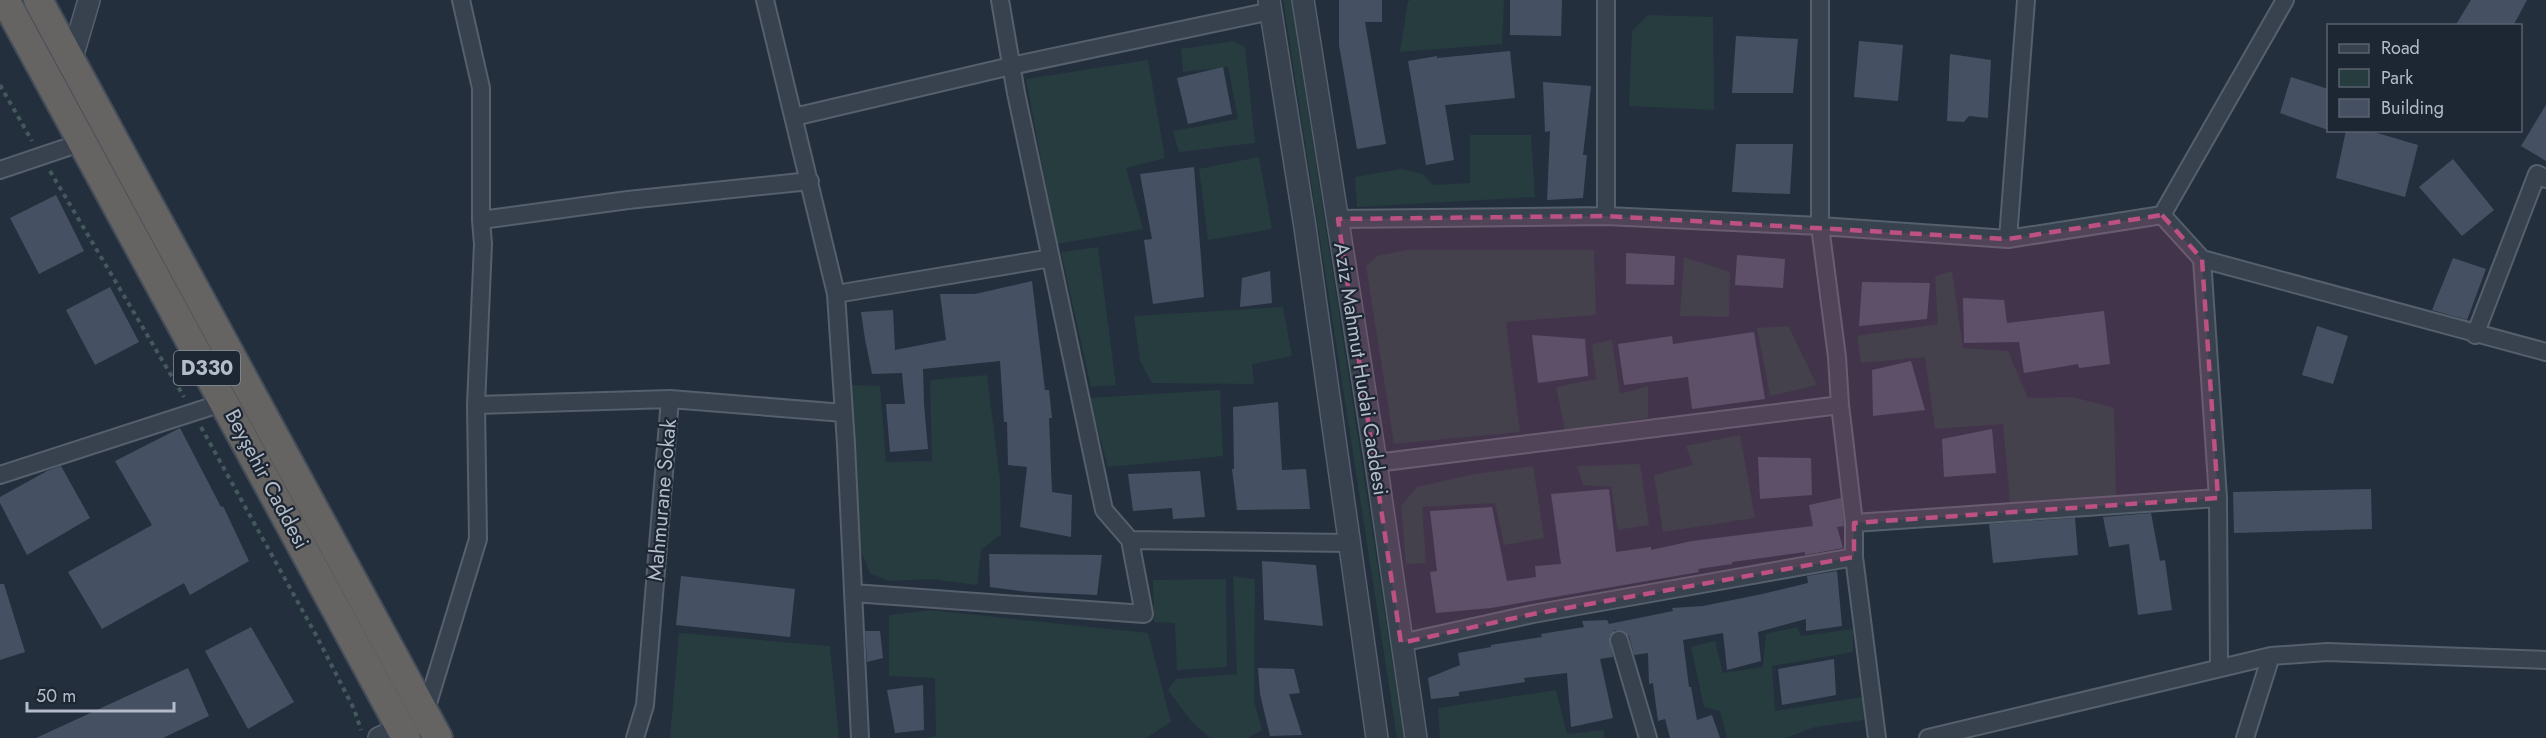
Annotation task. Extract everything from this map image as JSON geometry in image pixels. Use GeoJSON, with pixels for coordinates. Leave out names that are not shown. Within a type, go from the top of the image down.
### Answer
{"type":"FeatureCollection","features":[{"type":"Feature","properties":{"kind":"highway","name":"Beyşehir Caddesi"},"geometry":{"type":"LineString","coordinates":[[5,0],[403,729],[438,738]]}},
{"type":"Feature","properties":{"kind":"highway","name":"Beyşehir Caddesi"},"geometry":{"type":"LineString","coordinates":[[38,0],[71,61],[403,729]]}},
{"type":"Feature","properties":{"kind":"street"},"geometry":{"type":"LineString","coordinates":[[71,61],[89,0]]}},
{"type":"Feature","properties":{"kind":"street"},"geometry":{"type":"LineString","coordinates":[[403,729],[478,539],[476,405],[483,244],[481,88],[461,0]]}},
{"type":"Feature","properties":{"kind":"street"},"geometry":{"type":"LineString","coordinates":[[765,0],[836,294],[860,738]]}},
{"type":"Feature","properties":{"kind":"street"},"geometry":{"type":"LineString","coordinates":[[853,593],[1144,614],[1130,540],[1104,510],[1011,66],[1000,0]]}},
{"type":"Feature","properties":{"kind":"street","name":"Aziz Mahmut Hudai Caddesi"},"geometry":{"type":"LineString","coordinates":[[1303,0],[1376,463],[1416,738]]}},
{"type":"Feature","properties":{"kind":"street"},"geometry":{"type":"LineString","coordinates":[[1606,0],[1606,216]]}},
{"type":"Feature","properties":{"kind":"street"},"geometry":{"type":"LineString","coordinates":[[1820,0],[1820,225],[1837,357],[1840,405],[1854,523],[1854,557],[1877,738]]}},
{"type":"Feature","properties":{"kind":"street"},"geometry":{"type":"LineString","coordinates":[[2007,239],[2026,0]]}},
{"type":"Feature","properties":{"kind":"street"},"geometry":{"type":"LineString","coordinates":[[2162,215],[2285,0]]}},
{"type":"Feature","properties":{"kind":"street"},"geometry":{"type":"LineString","coordinates":[[795,117],[1270,5]]}},
{"type":"Feature","properties":{"kind":"street","name":"Aziz Mahmut Hudai Caddesi"},"geometry":{"type":"LineString","coordinates":[[1270,5],[1377,738]]}},
{"type":"Feature","properties":{"kind":"street"},"geometry":{"type":"LineString","coordinates":[[0,170],[83,142]]}},
{"type":"Feature","properties":{"kind":"street"},"geometry":{"type":"LineString","coordinates":[[2475,335],[2537,174],[2546,179]]}},
{"type":"Feature","properties":{"kind":"street"},"geometry":{"type":"LineString","coordinates":[[481,220],[628,200],[810,181]]}},
{"type":"Feature","properties":{"kind":"street"},"geometry":{"type":"LineString","coordinates":[[1338,219],[1606,216],[1820,225],[2007,239],[2162,215]]}},
{"type":"Feature","properties":{"kind":"street"},"geometry":{"type":"LineString","coordinates":[[2162,215],[2202,259],[2475,335],[2546,352]]}},
{"type":"Feature","properties":{"kind":"street"},"geometry":{"type":"LineString","coordinates":[[836,294],[1051,258]]}},
{"type":"Feature","properties":{"kind":"street"},"geometry":{"type":"LineString","coordinates":[[2202,259],[2218,498],[2219,666]]}},
{"type":"Feature","properties":{"kind":"street"},"geometry":{"type":"LineString","coordinates":[[476,405],[670,399]]}},
{"type":"Feature","properties":{"kind":"street","name":"Mahmurane Sokak"},"geometry":{"type":"LineString","coordinates":[[634,738],[645,705],[670,399],[844,414]]}},
{"type":"Feature","properties":{"kind":"street"},"geometry":{"type":"LineString","coordinates":[[0,475],[225,402]]}},
{"type":"Feature","properties":{"kind":"street"},"geometry":{"type":"LineString","coordinates":[[1376,463],[1840,405]]}},
{"type":"Feature","properties":{"kind":"street"},"geometry":{"type":"LineString","coordinates":[[1854,523],[2218,498]]}},
{"type":"Feature","properties":{"kind":"street"},"geometry":{"type":"LineString","coordinates":[[1130,540],[1350,543]]}},
{"type":"Feature","properties":{"kind":"street"},"geometry":{"type":"LineString","coordinates":[[1401,643],[1533,614],[1854,557]]}},
{"type":"Feature","properties":{"kind":"street"},"geometry":{"type":"LineString","coordinates":[[1618,640],[1648,738]]}},
{"type":"Feature","properties":{"kind":"street"},"geometry":{"type":"LineString","coordinates":[[1928,738],[2219,666],[2271,656],[2327,652],[2546,660]]}},
{"type":"Feature","properties":{"kind":"street"},"geometry":{"type":"LineString","coordinates":[[2245,738],[2271,656]]}},
{"type":"Feature","properties":{"kind":"highlighted area"},"geometry":{"type":"Polygon","coordinates":[[[2162,215],[2202,259],[2218,498],[1854,523],[1854,557],[1533,614],[1401,643],[1338,219],[1606,216],[2008,239],[2162,215]]]}},
{"type":"Feature","properties":{"kind":"green space"},"geometry":{"type":"Polygon","coordinates":[[[1283,0],[1291,0],[1404,738],[1397,738],[1283,0]]]}},
{"type":"Feature","properties":{"kind":"green space"},"geometry":{"type":"Polygon","coordinates":[[[1504,0],[1502,44],[1400,52],[1408,1],[1504,0]]]}},
{"type":"Feature","properties":{"kind":"green space"},"geometry":{"type":"Polygon","coordinates":[[[1648,15],[1713,17],[1714,110],[1629,106],[1632,31],[1648,15]]]}},
{"type":"Feature","properties":{"kind":"green space"},"geometry":{"type":"Polygon","coordinates":[[[1233,41],[1245,47],[1255,143],[1179,152],[1173,131],[1238,119],[1228,67],[1183,72],[1181,49],[1233,41]]]}},
{"type":"Feature","properties":{"kind":"green space"},"geometry":{"type":"Polygon","coordinates":[[[1148,60],[1165,158],[1126,168],[1143,229],[1057,244],[1026,79],[1148,60]]]}},
{"type":"Feature","properties":{"kind":"green space"},"geometry":{"type":"Polygon","coordinates":[[[1470,135],[1531,135],[1535,197],[1357,207],[1355,177],[1402,169],[1423,174],[1433,185],[1470,183],[1470,135]]]}},
{"type":"Feature","properties":{"kind":"green space"},"geometry":{"type":"Polygon","coordinates":[[[1259,157],[1272,229],[1208,240],[1199,169],[1259,157]]]}},
{"type":"Feature","properties":{"kind":"green space"},"geometry":{"type":"Polygon","coordinates":[[[1098,247],[1116,385],[1091,387],[1061,252],[1098,247]]]}},
{"type":"Feature","properties":{"kind":"green space"},"geometry":{"type":"Polygon","coordinates":[[[1406,250],[1594,250],[1596,315],[1506,322],[1520,432],[1394,444],[1366,266],[1377,256],[1406,250]]]}},
{"type":"Feature","properties":{"kind":"green space"},"geometry":{"type":"Polygon","coordinates":[[[1684,257],[1730,272],[1729,317],[1680,316],[1684,257]]]}},
{"type":"Feature","properties":{"kind":"green space"},"geometry":{"type":"Polygon","coordinates":[[[1952,271],[1963,348],[2008,351],[2028,398],[2073,397],[2114,408],[2116,495],[2010,502],[2003,424],[1935,429],[1925,357],[1861,363],[1857,336],[1938,324],[1935,276],[1952,271]]]}},
{"type":"Feature","properties":{"kind":"green space"},"geometry":{"type":"Polygon","coordinates":[[[1283,307],[1292,356],[1252,364],[1254,384],[1152,383],[1140,361],[1134,316],[1283,307]]]}},
{"type":"Feature","properties":{"kind":"green space"},"geometry":{"type":"Polygon","coordinates":[[[1788,326],[1817,385],[1770,396],[1757,328],[1788,326]]]}},
{"type":"Feature","properties":{"kind":"green space"},"geometry":{"type":"Polygon","coordinates":[[[1612,340],[1620,394],[1648,386],[1648,418],[1565,430],[1556,387],[1596,379],[1592,344],[1612,340]]]}},
{"type":"Feature","properties":{"kind":"green space"},"geometry":{"type":"Polygon","coordinates":[[[987,375],[1000,480],[1001,534],[981,550],[977,585],[932,579],[888,581],[870,573],[861,551],[850,385],[880,386],[886,462],[932,461],[930,380],[987,375]]]}},
{"type":"Feature","properties":{"kind":"green space"},"geometry":{"type":"Polygon","coordinates":[[[1220,390],[1223,456],[1108,467],[1089,398],[1220,390]]]}},
{"type":"Feature","properties":{"kind":"green space"},"geometry":{"type":"Polygon","coordinates":[[[1740,435],[1755,518],[1663,532],[1654,475],[1693,465],[1686,446],[1740,435]]]}},
{"type":"Feature","properties":{"kind":"green space"},"geometry":{"type":"Polygon","coordinates":[[[1640,464],[1649,525],[1618,530],[1611,487],[1583,485],[1577,466],[1640,464]]]}},
{"type":"Feature","properties":{"kind":"green space"},"geometry":{"type":"Polygon","coordinates":[[[1533,466],[1544,538],[1504,545],[1495,503],[1422,507],[1426,563],[1406,564],[1401,506],[1417,487],[1474,474],[1533,466]]]}},
{"type":"Feature","properties":{"kind":"green space"},"geometry":{"type":"Polygon","coordinates":[[[1233,576],[1255,579],[1254,701],[1262,730],[1248,738],[1210,738],[1191,721],[1168,690],[1176,679],[1237,674],[1233,576]]]}},
{"type":"Feature","properties":{"kind":"green space"},"geometry":{"type":"Polygon","coordinates":[[[1226,579],[1227,667],[1177,670],[1175,623],[1154,622],[1153,580],[1226,579]]]}},
{"type":"Feature","properties":{"kind":"green space"},"geometry":{"type":"Polygon","coordinates":[[[929,610],[1148,633],[1171,722],[1146,738],[923,738],[936,736],[935,678],[889,676],[889,615],[929,610]]]}},
{"type":"Feature","properties":{"kind":"green space"},"geometry":{"type":"Polygon","coordinates":[[[1797,627],[1801,636],[1853,629],[1853,652],[1772,666],[1775,711],[1863,697],[1864,720],[1815,727],[1786,738],[1727,738],[1720,711],[1704,707],[1691,647],[1715,641],[1723,673],[1763,667],[1766,634],[1797,627]]]}},
{"type":"Feature","properties":{"kind":"green space"},"geometry":{"type":"Polygon","coordinates":[[[679,633],[830,646],[839,738],[670,738],[679,633]]]}},
{"type":"Feature","properties":{"kind":"green space"},"geometry":{"type":"Polygon","coordinates":[[[1556,690],[1567,734],[1603,730],[1605,738],[1440,738],[1438,708],[1556,690]]]}},
{"type":"Feature","properties":{"kind":"building"},"geometry":{"type":"Polygon","coordinates":[[[1339,0],[1382,0],[1382,22],[1365,22],[1386,144],[1357,149],[1339,45],[1339,0]]]}},
{"type":"Feature","properties":{"kind":"building"},"geometry":{"type":"Polygon","coordinates":[[[1510,0],[1562,0],[1561,36],[1510,35],[1510,0]]]}},
{"type":"Feature","properties":{"kind":"building"},"geometry":{"type":"Polygon","coordinates":[[[2471,0],[2527,0],[2514,24],[2456,24],[2471,0]]]}},
{"type":"Feature","properties":{"kind":"building"},"geometry":{"type":"Polygon","coordinates":[[[1736,36],[1798,39],[1793,93],[1732,93],[1736,36]]]}},
{"type":"Feature","properties":{"kind":"building"},"geometry":{"type":"Polygon","coordinates":[[[1859,41],[1903,45],[1898,101],[1854,97],[1859,41]]]}},
{"type":"Feature","properties":{"kind":"building"},"geometry":{"type":"Polygon","coordinates":[[[1510,51],[1515,98],[1445,105],[1454,160],[1426,165],[1408,61],[1437,56],[1437,58],[1510,51]]]}},
{"type":"Feature","properties":{"kind":"building"},"geometry":{"type":"Polygon","coordinates":[[[1950,54],[1991,60],[1988,118],[1969,116],[1964,122],[1947,121],[1950,54]]]}},
{"type":"Feature","properties":{"kind":"building"},"geometry":{"type":"Polygon","coordinates":[[[1223,67],[1232,114],[1188,124],[1177,78],[1223,67]]]}},
{"type":"Feature","properties":{"kind":"building"},"geometry":{"type":"Polygon","coordinates":[[[2291,77],[2327,89],[2327,130],[2280,113],[2291,77]]]}},
{"type":"Feature","properties":{"kind":"building"},"geometry":{"type":"Polygon","coordinates":[[[1543,82],[1591,86],[1583,155],[1587,155],[1583,198],[1547,200],[1550,131],[1545,132],[1543,82]]]}},
{"type":"Feature","properties":{"kind":"building"},"geometry":{"type":"Polygon","coordinates":[[[2546,105],[2546,161],[2521,146],[2546,105]]]}},
{"type":"Feature","properties":{"kind":"building"},"geometry":{"type":"Polygon","coordinates":[[[2346,132],[2374,132],[2418,145],[2405,197],[2336,178],[2346,132]]]}},
{"type":"Feature","properties":{"kind":"building"},"geometry":{"type":"Polygon","coordinates":[[[1736,144],[1793,144],[1790,194],[1732,192],[1736,144]]]}},
{"type":"Feature","properties":{"kind":"building"},"geometry":{"type":"Polygon","coordinates":[[[2453,159],[2494,210],[2462,236],[2419,187],[2453,159]]]}},
{"type":"Feature","properties":{"kind":"building"},"geometry":{"type":"Polygon","coordinates":[[[1194,167],[1204,297],[1153,304],[1144,240],[1152,239],[1140,174],[1194,167]]]}},
{"type":"Feature","properties":{"kind":"building"},"geometry":{"type":"Polygon","coordinates":[[[56,195],[84,251],[39,274],[10,218],[56,195]]]}},
{"type":"Feature","properties":{"kind":"building"},"geometry":{"type":"Polygon","coordinates":[[[1626,253],[1675,256],[1674,285],[1626,284],[1626,253]]]}},
{"type":"Feature","properties":{"kind":"building"},"geometry":{"type":"Polygon","coordinates":[[[1737,255],[1785,259],[1783,288],[1735,285],[1737,255]]]}},
{"type":"Feature","properties":{"kind":"building"},"geometry":{"type":"Polygon","coordinates":[[[2453,258],[2486,269],[2467,320],[2432,310],[2453,258]]]}},
{"type":"Feature","properties":{"kind":"building"},"geometry":{"type":"Polygon","coordinates":[[[1270,271],[1272,303],[1240,307],[1242,278],[1270,271]]]}},
{"type":"Feature","properties":{"kind":"building"},"geometry":{"type":"Polygon","coordinates":[[[1032,281],[1045,390],[1049,390],[1052,418],[1049,418],[1052,492],[1072,495],[1071,537],[1020,527],[1027,467],[1008,465],[1007,422],[1004,422],[1000,361],[923,369],[928,449],[890,452],[886,404],[905,404],[902,373],[872,374],[865,339],[861,312],[893,310],[895,350],[946,340],[940,294],[975,294],[1032,281]]]}},
{"type":"Feature","properties":{"kind":"building"},"geometry":{"type":"Polygon","coordinates":[[[1862,282],[1930,283],[1927,319],[1859,326],[1862,282]]]}},
{"type":"Feature","properties":{"kind":"building"},"geometry":{"type":"Polygon","coordinates":[[[110,287],[139,342],[95,365],[66,310],[110,287]]]}},
{"type":"Feature","properties":{"kind":"building"},"geometry":{"type":"Polygon","coordinates":[[[1963,298],[2004,300],[2007,323],[2104,311],[2110,364],[2079,368],[2078,364],[2024,373],[2019,342],[1964,343],[1963,298]]]}},
{"type":"Feature","properties":{"kind":"building"},"geometry":{"type":"Polygon","coordinates":[[[2317,326],[2348,336],[2333,384],[2302,375],[2317,326]]]}},
{"type":"Feature","properties":{"kind":"building"},"geometry":{"type":"Polygon","coordinates":[[[1754,332],[1765,399],[1692,409],[1688,377],[1624,385],[1618,344],[1672,336],[1673,344],[1754,332]]]}},
{"type":"Feature","properties":{"kind":"building"},"geometry":{"type":"Polygon","coordinates":[[[1532,335],[1585,339],[1588,376],[1538,383],[1532,335]]]}},
{"type":"Feature","properties":{"kind":"building"},"geometry":{"type":"Polygon","coordinates":[[[1911,361],[1925,410],[1873,416],[1872,370],[1911,361]]]}},
{"type":"Feature","properties":{"kind":"building"},"geometry":{"type":"Polygon","coordinates":[[[1278,402],[1282,470],[1306,469],[1310,509],[1237,510],[1232,469],[1234,469],[1233,407],[1278,402]]]}},
{"type":"Feature","properties":{"kind":"building"},"geometry":{"type":"Polygon","coordinates":[[[180,428],[221,507],[223,506],[249,561],[190,595],[184,583],[102,629],[68,572],[152,525],[115,461],[180,428]]]}},
{"type":"Feature","properties":{"kind":"building"},"geometry":{"type":"Polygon","coordinates":[[[1992,429],[1996,473],[1944,477],[1942,439],[1992,429]]]}},
{"type":"Feature","properties":{"kind":"building"},"geometry":{"type":"Polygon","coordinates":[[[1758,457],[1811,458],[1812,495],[1760,499],[1758,457]]]}},
{"type":"Feature","properties":{"kind":"building"},"geometry":{"type":"Polygon","coordinates":[[[61,466],[90,518],[27,555],[0,503],[0,497],[47,471],[61,466]]]}},
{"type":"Feature","properties":{"kind":"building"},"geometry":{"type":"Polygon","coordinates":[[[1200,471],[1205,517],[1173,519],[1172,508],[1133,511],[1128,474],[1200,471]]]}},
{"type":"Feature","properties":{"kind":"building"},"geometry":{"type":"Polygon","coordinates":[[[1609,489],[1616,552],[1651,547],[1651,550],[1692,541],[1813,526],[1809,505],[1841,498],[1844,526],[1837,527],[1843,548],[1805,555],[1805,552],[1732,562],[1732,564],[1698,569],[1699,572],[1491,608],[1436,613],[1430,572],[1437,571],[1430,511],[1492,507],[1507,581],[1536,577],[1535,566],[1561,564],[1551,494],[1609,489]]]}},
{"type":"Feature","properties":{"kind":"building"},"geometry":{"type":"Polygon","coordinates":[[[2371,489],[2372,529],[2234,533],[2233,492],[2371,489]]]}},
{"type":"Feature","properties":{"kind":"building"},"geometry":{"type":"Polygon","coordinates":[[[2151,513],[2160,561],[2165,560],[2172,610],[2138,615],[2129,544],[2109,547],[2103,517],[2151,513]]]}},
{"type":"Feature","properties":{"kind":"building"},"geometry":{"type":"Polygon","coordinates":[[[2075,518],[2078,555],[1993,563],[1989,524],[2075,518]]]}},
{"type":"Feature","properties":{"kind":"building"},"geometry":{"type":"Polygon","coordinates":[[[989,554],[1102,555],[1097,595],[1028,592],[990,587],[989,554]]]}},
{"type":"Feature","properties":{"kind":"building"},"geometry":{"type":"Polygon","coordinates":[[[1262,561],[1316,565],[1323,626],[1264,620],[1262,561]]]}},
{"type":"Feature","properties":{"kind":"building"},"geometry":{"type":"Polygon","coordinates":[[[1837,571],[1842,626],[1806,631],[1806,619],[1758,632],[1761,661],[1727,670],[1723,633],[1683,640],[1689,687],[1691,687],[1697,720],[1712,715],[1720,738],[1670,738],[1665,719],[1658,721],[1653,683],[1649,684],[1648,653],[1634,655],[1629,636],[1621,630],[1615,630],[1609,637],[1613,657],[1600,659],[1613,718],[1571,727],[1567,673],[1524,678],[1525,682],[1459,692],[1459,696],[1431,699],[1428,678],[1460,665],[1458,653],[1542,637],[1541,634],[1584,627],[1582,621],[1607,620],[1609,624],[1673,611],[1672,608],[1703,606],[1762,594],[1808,583],[1807,576],[1837,571]]]}},
{"type":"Feature","properties":{"kind":"building"},"geometry":{"type":"Polygon","coordinates":[[[681,576],[795,589],[790,637],[676,625],[681,576]]]}},
{"type":"Feature","properties":{"kind":"building"},"geometry":{"type":"Polygon","coordinates":[[[0,584],[4,584],[25,652],[0,660],[0,584]]]}},
{"type":"Feature","properties":{"kind":"building"},"geometry":{"type":"Polygon","coordinates":[[[251,627],[294,702],[248,729],[205,651],[251,627]]]}},
{"type":"Feature","properties":{"kind":"building"},"geometry":{"type":"Polygon","coordinates":[[[865,631],[880,631],[883,658],[867,662],[865,631]]]}},
{"type":"Feature","properties":{"kind":"building"},"geometry":{"type":"Polygon","coordinates":[[[1834,659],[1836,695],[1782,705],[1778,669],[1834,659]]]}},
{"type":"Feature","properties":{"kind":"building"},"geometry":{"type":"Polygon","coordinates":[[[188,668],[209,716],[163,738],[36,738],[188,668]]]}},
{"type":"Feature","properties":{"kind":"building"},"geometry":{"type":"Polygon","coordinates":[[[1258,668],[1294,669],[1300,693],[1289,694],[1302,735],[1270,736],[1260,694],[1258,668]]]}},
{"type":"Feature","properties":{"kind":"building"},"geometry":{"type":"Polygon","coordinates":[[[923,685],[924,730],[895,733],[887,690],[923,685]]]}}]}
